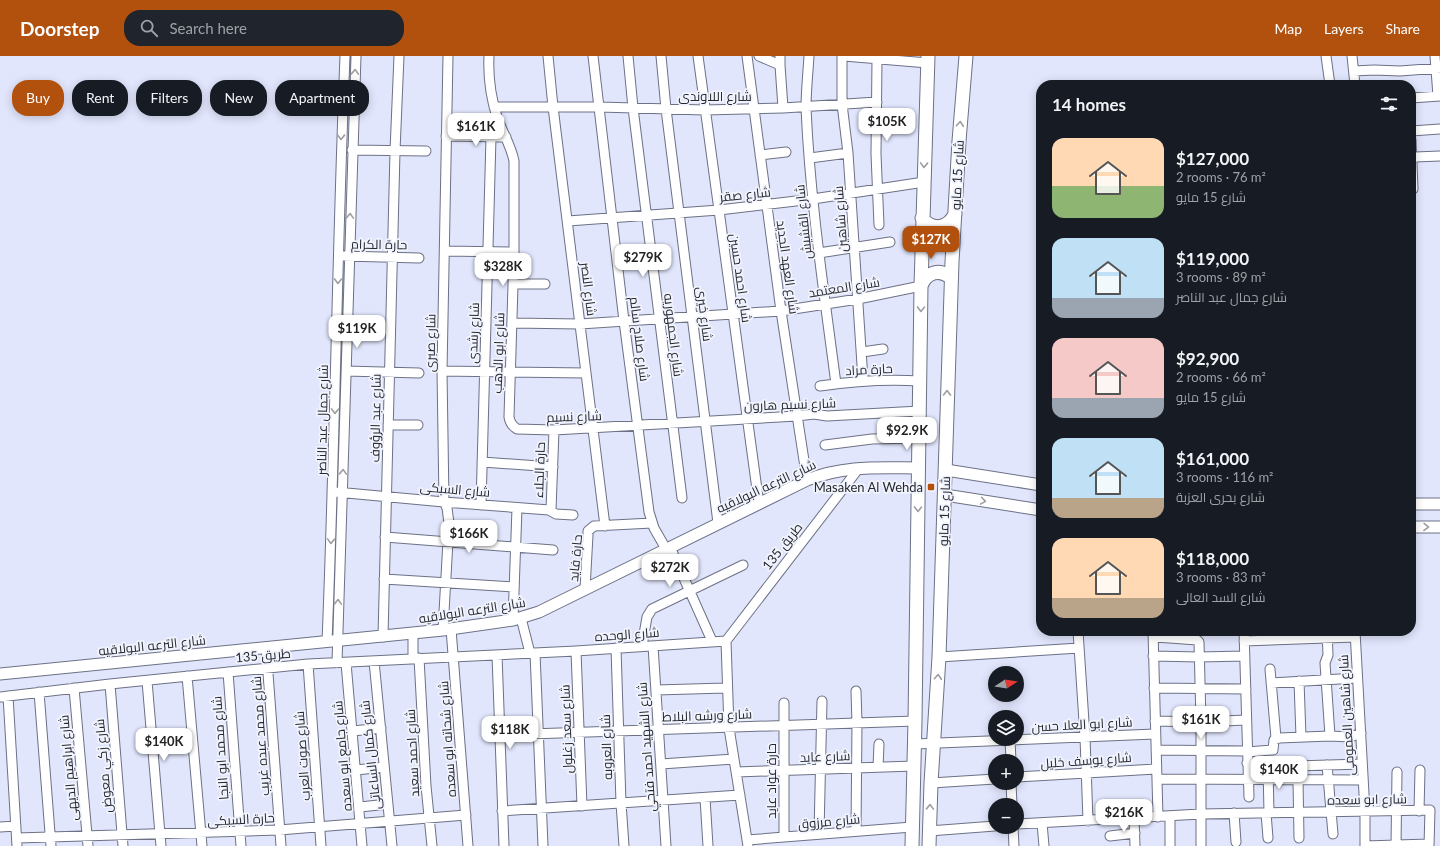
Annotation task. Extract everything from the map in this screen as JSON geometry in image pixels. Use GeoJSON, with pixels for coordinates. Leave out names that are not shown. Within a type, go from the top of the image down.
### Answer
{"type":"FeatureCollection","features":[{"type":"Feature","properties":{"kind":"main road","name":"شارع 15 مايو"},"geometry":{"type":"LineString","coordinates":[[929,846],[931,783],[939,657],[951,278],[959,141],[966,56]]}},
{"type":"Feature","properties":{"kind":"main road","name":"شارع 15 مايو"},"geometry":{"type":"LineString","coordinates":[[912,846],[922,218],[928,60]]}},
{"type":"Feature","properties":{"kind":"main road"},"geometry":{"type":"LineString","coordinates":[[922,218],[929,225],[938,227],[946,225],[950,222],[955,214]]}},
{"type":"Feature","properties":{"kind":"main road"},"geometry":{"type":"LineString","coordinates":[[921,286],[924,278],[936,272],[944,273],[951,278]]}},
{"type":"Feature","properties":{"kind":"street","name":"شارع جمال عبد الناصر"},"geometry":{"type":"LineString","coordinates":[[332,641],[337,492],[338,256],[345,56]]}},
{"type":"Feature","properties":{"kind":"street","name":"شارع جمال عبد الناصر"},"geometry":{"type":"LineString","coordinates":[[337,492],[346,371],[356,56]]}},
{"type":"Feature","properties":{"kind":"street","name":"شارع عبد الرؤوف"},"geometry":{"type":"LineString","coordinates":[[383,637],[392,257],[399,56]]}},
{"type":"Feature","properties":{"kind":"street","name":"شارع صبرى"},"geometry":{"type":"LineString","coordinates":[[447,630],[446,583],[449,515],[444,502],[442,371],[448,56]]}},
{"type":"Feature","properties":{"kind":"street","name":"شارع ابو الدهب"},"geometry":{"type":"LineString","coordinates":[[489,56],[490,79],[494,108],[514,161],[514,252],[509,416],[510,422],[513,426]]}},
{"type":"Feature","properties":{"kind":"street","name":"شارع النصر"},"geometry":{"type":"LineString","coordinates":[[548,56],[553,108],[605,526]]}},
{"type":"Feature","properties":{"kind":"street","name":"شارع صلاح سالم"},"geometry":{"type":"LineString","coordinates":[[593,56],[624,321],[649,512],[652,523],[668,548],[690,590],[712,641]]}},
{"type":"Feature","properties":{"kind":"street","name":"شارع الجمهوريه"},"geometry":{"type":"LineString","coordinates":[[628,56],[646,216],[682,498]]}},
{"type":"Feature","properties":{"kind":"street","name":"شارع خيرى"},"geometry":{"type":"LineString","coordinates":[[661,56],[666,109],[718,524]]}},
{"type":"Feature","properties":{"kind":"street","name":"شارع احمد حسين"},"geometry":{"type":"LineString","coordinates":[[698,56],[759,504]]}},
{"type":"Feature","properties":{"kind":"street","name":"شارع العهد الجديد"},"geometry":{"type":"LineString","coordinates":[[747,56],[781,311],[807,480]]}},
{"type":"Feature","properties":{"kind":"street"},"geometry":{"type":"LineString","coordinates":[[759,56],[780,61],[783,108]]}},
{"type":"Feature","properties":{"kind":"street","name":"شارع القشيش"},"geometry":{"type":"LineString","coordinates":[[809,56],[806,106],[813,199],[836,384]]}},
{"type":"Feature","properties":{"kind":"street"},"geometry":{"type":"LineString","coordinates":[[843,56],[928,60]]}},
{"type":"Feature","properties":{"kind":"street","name":"شارع شاهين"},"geometry":{"type":"LineString","coordinates":[[843,56],[842,104],[848,153],[864,380]]}},
{"type":"Feature","properties":{"kind":"street"},"geometry":{"type":"LineString","coordinates":[[1326,56],[1329,80]]}},
{"type":"Feature","properties":{"kind":"street"},"geometry":{"type":"LineString","coordinates":[[1352,56],[1355,80]]}},
{"type":"Feature","properties":{"kind":"street"},"geometry":{"type":"LineString","coordinates":[[1416,98],[1439,96],[1438,68],[1435,56]]}},
{"type":"Feature","properties":{"kind":"street"},"geometry":{"type":"LineString","coordinates":[[873,58],[876,102],[879,225]]}},
{"type":"Feature","properties":{"kind":"street"},"geometry":{"type":"LineString","coordinates":[[1354,71],[1400,71],[1438,68]]}},
{"type":"Feature","properties":{"kind":"street","name":"شارع اللاوندى"},"geometry":{"type":"LineString","coordinates":[[494,108],[599,107],[705,110],[783,108],[876,102]]}},
{"type":"Feature","properties":{"kind":"street"},"geometry":{"type":"LineString","coordinates":[[1416,131],[1440,129]]}},
{"type":"Feature","properties":{"kind":"street"},"geometry":{"type":"LineString","coordinates":[[446,136],[506,137]]}},
{"type":"Feature","properties":{"kind":"street","name":"شارع رشدى"},"geometry":{"type":"LineString","coordinates":[[481,505],[491,137]]}},
{"type":"Feature","properties":{"kind":"street"},"geometry":{"type":"LineString","coordinates":[[352,150],[426,151]]}},
{"type":"Feature","properties":{"kind":"street"},"geometry":{"type":"LineString","coordinates":[[760,155],[786,152]]}},
{"type":"Feature","properties":{"kind":"street"},"geometry":{"type":"LineString","coordinates":[[810,158],[848,153]]}},
{"type":"Feature","properties":{"kind":"street"},"geometry":{"type":"LineString","coordinates":[[1416,158],[1440,156]]}},
{"type":"Feature","properties":{"kind":"street","name":"شارع صقر"},"geometry":{"type":"LineString","coordinates":[[568,221],[679,214],[767,205],[851,194],[924,182]]}},
{"type":"Feature","properties":{"kind":"street"},"geometry":{"type":"LineString","coordinates":[[820,253],[890,242]]}},
{"type":"Feature","properties":{"kind":"street"},"geometry":{"type":"LineString","coordinates":[[445,251],[514,252]]}},
{"type":"Feature","properties":{"kind":"street","name":"حارة الكرام"},"geometry":{"type":"LineString","coordinates":[[338,256],[419,258]]}},
{"type":"Feature","properties":{"kind":"street"},"geometry":{"type":"LineString","coordinates":[[513,284],[545,284]]}},
{"type":"Feature","properties":{"kind":"street","name":"شارع المعتمد"},"geometry":{"type":"LineString","coordinates":[[512,323],[580,324],[781,311],[858,299],[921,286]]}},
{"type":"Feature","properties":{"kind":"street"},"geometry":{"type":"LineString","coordinates":[[862,352],[883,349]]}},
{"type":"Feature","properties":{"kind":"street"},"geometry":{"type":"LineString","coordinates":[[346,371],[419,373]]}},
{"type":"Feature","properties":{"kind":"street"},"geometry":{"type":"LineString","coordinates":[[442,371],[586,373]]}},
{"type":"Feature","properties":{"kind":"street","name":"حارة مراد"},"geometry":{"type":"LineString","coordinates":[[820,386],[864,380],[920,381]]}},
{"type":"Feature","properties":{"kind":"street","name":"شارع نسيم هارون"},"geometry":{"type":"LineString","coordinates":[[638,426],[814,414],[827,416],[920,411]]}},
{"type":"Feature","properties":{"kind":"street"},"geometry":{"type":"LineString","coordinates":[[388,425],[418,425]]}},
{"type":"Feature","properties":{"kind":"street","name":"شارع نسيم"},"geometry":{"type":"LineString","coordinates":[[513,426],[517,429],[554,430],[638,426]]}},
{"type":"Feature","properties":{"kind":"street","name":"حارة الجلاء"},"geometry":{"type":"LineString","coordinates":[[551,510],[554,430]]}},
{"type":"Feature","properties":{"kind":"street"},"geometry":{"type":"LineString","coordinates":[[825,445],[872,439],[919,438]]}},
{"type":"Feature","properties":{"kind":"street"},"geometry":{"type":"LineString","coordinates":[[482,462],[552,467]]}},
{"type":"Feature","properties":{"kind":"street","name":"شارع الترعه البولاقيه"},"geometry":{"type":"LineString","coordinates":[[0,674],[266,647],[413,634],[517,619],[539,612],[807,480],[832,472],[859,468],[919,468]]}},
{"type":"Feature","properties":{"kind":"street","name":"طريق 135"},"geometry":{"type":"LineString","coordinates":[[726,641],[859,468]]}},
{"type":"Feature","properties":{"kind":"street"},"geometry":{"type":"LineString","coordinates":[[946,470],[1036,485]]}},
{"type":"Feature","properties":{"kind":"street","name":"شارع السبكى"},"geometry":{"type":"LineString","coordinates":[[337,492],[551,510],[556,514],[573,515]]}},
{"type":"Feature","properties":{"kind":"street"},"geometry":{"type":"LineString","coordinates":[[945,495],[1036,509]]}},
{"type":"Feature","properties":{"kind":"street"},"geometry":{"type":"LineString","coordinates":[[1416,504],[1440,504]]}},
{"type":"Feature","properties":{"kind":"street"},"geometry":{"type":"LineString","coordinates":[[517,508],[514,587],[517,619],[533,653],[538,733],[542,846]]}},
{"type":"Feature","properties":{"kind":"street"},"geometry":{"type":"LineString","coordinates":[[605,526],[652,523]]}},
{"type":"Feature","properties":{"kind":"street","name":"حارة فايد"},"geometry":{"type":"LineString","coordinates":[[585,589],[588,536],[591,528],[594,526],[605,526]]}},
{"type":"Feature","properties":{"kind":"street"},"geometry":{"type":"LineString","coordinates":[[1416,527],[1440,527]]}},
{"type":"Feature","properties":{"kind":"street"},"geometry":{"type":"LineString","coordinates":[[385,537],[553,550]]}},
{"type":"Feature","properties":{"kind":"street"},"geometry":{"type":"LineString","coordinates":[[642,646],[649,611],[743,565]]}},
{"type":"Feature","properties":{"kind":"street"},"geometry":{"type":"LineString","coordinates":[[384,580],[514,587]]}},
{"type":"Feature","properties":{"kind":"street","name":"شارع شحاته ابو سعده"},"geometry":{"type":"LineString","coordinates":[[447,630],[454,657],[468,846]]}},
{"type":"Feature","properties":{"kind":"street","name":"شارع احمد سعيد"},"geometry":{"type":"LineString","coordinates":[[413,634],[432,846]]}},
{"type":"Feature","properties":{"kind":"street"},"geometry":{"type":"LineString","coordinates":[[1078,636],[1085,737],[1088,821]]}},
{"type":"Feature","properties":{"kind":"street"},"geometry":{"type":"LineString","coordinates":[[1153,636],[1158,817]]}},
{"type":"Feature","properties":{"kind":"street"},"geometry":{"type":"LineString","coordinates":[[1176,636],[1198,640],[1201,722],[1201,846]]}},
{"type":"Feature","properties":{"kind":"street"},"geometry":{"type":"LineString","coordinates":[[1244,636],[1249,797]]}},
{"type":"Feature","properties":{"kind":"street"},"geometry":{"type":"LineString","coordinates":[[1244,641],[1264,636]]}},
{"type":"Feature","properties":{"kind":"street"},"geometry":{"type":"LineString","coordinates":[[1327,636],[1328,655],[1325,663],[1330,736]]}},
{"type":"Feature","properties":{"kind":"street","name":"شارع شاهين العمومى"},"geometry":{"type":"LineString","coordinates":[[1355,636],[1365,812],[1365,846]]}},
{"type":"Feature","properties":{"kind":"street","name":"شارع جامع ابو سعده"},"geometry":{"type":"LineString","coordinates":[[332,641],[342,663],[353,731],[362,846]]}},
{"type":"Feature","properties":{"kind":"street"},"geometry":{"type":"LineString","coordinates":[[726,641],[726,688],[729,728],[748,843]]}},
{"type":"Feature","properties":{"kind":"street","name":"شارع الوحده"},"geometry":{"type":"LineString","coordinates":[[533,653],[726,641]]}},
{"type":"Feature","properties":{"kind":"street","name":"شارع الشهيد احمد فتحي"},"geometry":{"type":"LineString","coordinates":[[653,646],[666,846]]}},
{"type":"Feature","properties":{"kind":"street","name":"شارع محمد عبده غريب"},"geometry":{"type":"LineString","coordinates":[[266,647],[281,846]]}},
{"type":"Feature","properties":{"kind":"street","name":"شارع العروبه"},"geometry":{"type":"LineString","coordinates":[[616,648],[618,731],[624,846]]}},
{"type":"Feature","properties":{"kind":"street"},"geometry":{"type":"LineString","coordinates":[[939,657],[1079,648]]}},
{"type":"Feature","properties":{"kind":"street","name":"شارع سعد زغلول"},"geometry":{"type":"LineString","coordinates":[[576,651],[582,806]]}},
{"type":"Feature","properties":{"kind":"street","name":"طريق 135"},"geometry":{"type":"LineString","coordinates":[[4,697],[110,684],[308,664],[533,653]]}},
{"type":"Feature","properties":{"kind":"street"},"geometry":{"type":"LineString","coordinates":[[497,655],[504,846]]}},
{"type":"Feature","properties":{"kind":"street"},"geometry":{"type":"LineString","coordinates":[[1153,656],[1245,656]]}},
{"type":"Feature","properties":{"kind":"street","name":"شارع كمال الساعاتى"},"geometry":{"type":"LineString","coordinates":[[374,661],[392,846]]}},
{"type":"Feature","properties":{"kind":"street","name":"شارع صوت العرب"},"geometry":{"type":"LineString","coordinates":[[308,664],[321,846]]}},
{"type":"Feature","properties":{"kind":"street"},"geometry":{"type":"LineString","coordinates":[[1156,750],[1247,752],[1273,750],[1273,742],[1276,738],[1270,669]]}},
{"type":"Feature","properties":{"kind":"street","name":"شارع محمد ابو النجا"},"geometry":{"type":"LineString","coordinates":[[228,672],[241,846]]}},
{"type":"Feature","properties":{"kind":"street"},"geometry":{"type":"LineString","coordinates":[[187,676],[202,846]]}},
{"type":"Feature","properties":{"kind":"street"},"geometry":{"type":"LineString","coordinates":[[1271,683],[1357,678]]}},
{"type":"Feature","properties":{"kind":"street"},"geometry":{"type":"LineString","coordinates":[[147,681],[161,846]]}},
{"type":"Feature","properties":{"kind":"street"},"geometry":{"type":"LineString","coordinates":[[1299,681],[1301,737]]}},
{"type":"Feature","properties":{"kind":"street","name":"شارع زكي معوض"},"geometry":{"type":"LineString","coordinates":[[110,684],[123,846]]}},
{"type":"Feature","properties":{"kind":"street","name":"شارع ابراهيم الديهى"},"geometry":{"type":"LineString","coordinates":[[74,688],[88,846]]}},
{"type":"Feature","properties":{"kind":"street"},"geometry":{"type":"LineString","coordinates":[[656,690],[726,688]]}},
{"type":"Feature","properties":{"kind":"street"},"geometry":{"type":"LineString","coordinates":[[1154,688],[1246,689]]}},
{"type":"Feature","properties":{"kind":"street"},"geometry":{"type":"LineString","coordinates":[[856,691],[856,831]]}},
{"type":"Feature","properties":{"kind":"street"},"geometry":{"type":"LineString","coordinates":[[39,692],[51,842]]}},
{"type":"Feature","properties":{"kind":"street"},"geometry":{"type":"LineString","coordinates":[[4,697],[17,842]]}},
{"type":"Feature","properties":{"kind":"street"},"geometry":{"type":"LineString","coordinates":[[819,834],[822,701]]}},
{"type":"Feature","properties":{"kind":"street","name":"حارة عواد عايد"},"geometry":{"type":"LineString","coordinates":[[784,703],[784,837]]}},
{"type":"Feature","properties":{"kind":"street"},"geometry":{"type":"LineString","coordinates":[[1155,721],[1201,722],[1246,720]]}},
{"type":"Feature","properties":{"kind":"street","name":"شارع ورشه البلاط"},"geometry":{"type":"LineString","coordinates":[[499,734],[915,721]]}},
{"type":"Feature","properties":{"kind":"street"},"geometry":{"type":"LineString","coordinates":[[353,731],[381,728]]}},
{"type":"Feature","properties":{"kind":"street"},"geometry":{"type":"LineString","coordinates":[[1276,738],[1330,736],[1350,737],[1360,733]]}},
{"type":"Feature","properties":{"kind":"street","name":"شارع ابو العلا حسن"},"geometry":{"type":"LineString","coordinates":[[1024,739],[1155,734]]}},
{"type":"Feature","properties":{"kind":"street","name":"شارع ابو العلا حسن"},"geometry":{"type":"LineString","coordinates":[[914,744],[988,741]]}},
{"type":"Feature","properties":{"kind":"street"},"geometry":{"type":"LineString","coordinates":[[878,767],[879,744]]}},
{"type":"Feature","properties":{"kind":"street"},"geometry":{"type":"LineString","coordinates":[[661,764],[734,759]]}},
{"type":"Feature","properties":{"kind":"street"},"geometry":{"type":"LineString","coordinates":[[1247,763],[1268,767],[1362,764]]}},
{"type":"Feature","properties":{"kind":"street"},"geometry":{"type":"LineString","coordinates":[[1328,765],[1332,834]]}},
{"type":"Feature","properties":{"kind":"street","name":"شارع عايد"},"geometry":{"type":"LineString","coordinates":[[736,772],[914,766]]}},
{"type":"Feature","properties":{"kind":"street"},"geometry":{"type":"LineString","coordinates":[[356,770],[384,767]]}},
{"type":"Feature","properties":{"kind":"street"},"geometry":{"type":"LineString","coordinates":[[1268,767],[1268,838]]}},
{"type":"Feature","properties":{"kind":"street","name":"شارع يوسف خليل"},"geometry":{"type":"LineString","coordinates":[[1024,777],[1156,769]]}},
{"type":"Feature","properties":{"kind":"street"},"geometry":{"type":"LineString","coordinates":[[1419,811],[1420,770]]}},
{"type":"Feature","properties":{"kind":"street"},"geometry":{"type":"LineString","coordinates":[[1396,846],[1397,772]]}},
{"type":"Feature","properties":{"kind":"street"},"geometry":{"type":"LineString","coordinates":[[931,783],[988,779]]}},
{"type":"Feature","properties":{"kind":"street"},"geometry":{"type":"LineString","coordinates":[[1157,779],[1363,780]]}},
{"type":"Feature","properties":{"kind":"street"},"geometry":{"type":"LineString","coordinates":[[1298,780],[1299,838]]}},
{"type":"Feature","properties":{"kind":"street"},"geometry":{"type":"LineString","coordinates":[[502,812],[740,795]]}},
{"type":"Feature","properties":{"kind":"street"},"geometry":{"type":"LineString","coordinates":[[705,798],[708,846]]}},
{"type":"Feature","properties":{"kind":"street"},"geometry":{"type":"LineString","coordinates":[[360,807],[388,804]]}},
{"type":"Feature","properties":{"kind":"street","name":"شارع ابو سعده"},"geometry":{"type":"LineString","coordinates":[[1024,824],[1201,814],[1396,812],[1430,810],[1429,845]]}},
{"type":"Feature","properties":{"kind":"street"},"geometry":{"type":"LineString","coordinates":[[1234,814],[1236,842]]}},
{"type":"Feature","properties":{"kind":"street","name":"حارة السبكى"},"geometry":{"type":"LineString","coordinates":[[17,842],[51,842],[87,836],[201,834],[320,828],[361,823],[466,815]]}},
{"type":"Feature","properties":{"kind":"street"},"geometry":{"type":"LineString","coordinates":[[1170,816],[1170,846]]}},
{"type":"Feature","properties":{"kind":"street"},"geometry":{"type":"LineString","coordinates":[[1134,818],[1135,846]]}},
{"type":"Feature","properties":{"kind":"street"},"geometry":{"type":"LineString","coordinates":[[1042,823],[1044,846]]}},
{"type":"Feature","properties":{"kind":"street"},"geometry":{"type":"LineString","coordinates":[[0,827],[16,826]]}},
{"type":"Feature","properties":{"kind":"street","name":"شارع مرزوق"},"geometry":{"type":"LineString","coordinates":[[748,843],[784,837],[912,827]]}},
{"type":"Feature","properties":{"kind":"street"},"geometry":{"type":"LineString","coordinates":[[929,831],[988,827]]}},
{"type":"Feature","properties":{"kind":"street"},"geometry":{"type":"LineString","coordinates":[[1013,834],[1014,846]]}},
{"type":"Feature","properties":{"kind":"street"},"geometry":{"type":"LineString","coordinates":[[1110,836],[1135,834]]}},
{"type":"Feature","properties":{"kind":"street"},"geometry":{"type":"LineString","coordinates":[[1365,846],[1429,845]]}},
{"type":"Feature","properties":{"kind":"place","name":"Masaken Al Wehda"},"geometry":{"type":"Point","coordinates":[931,487]}}]}
